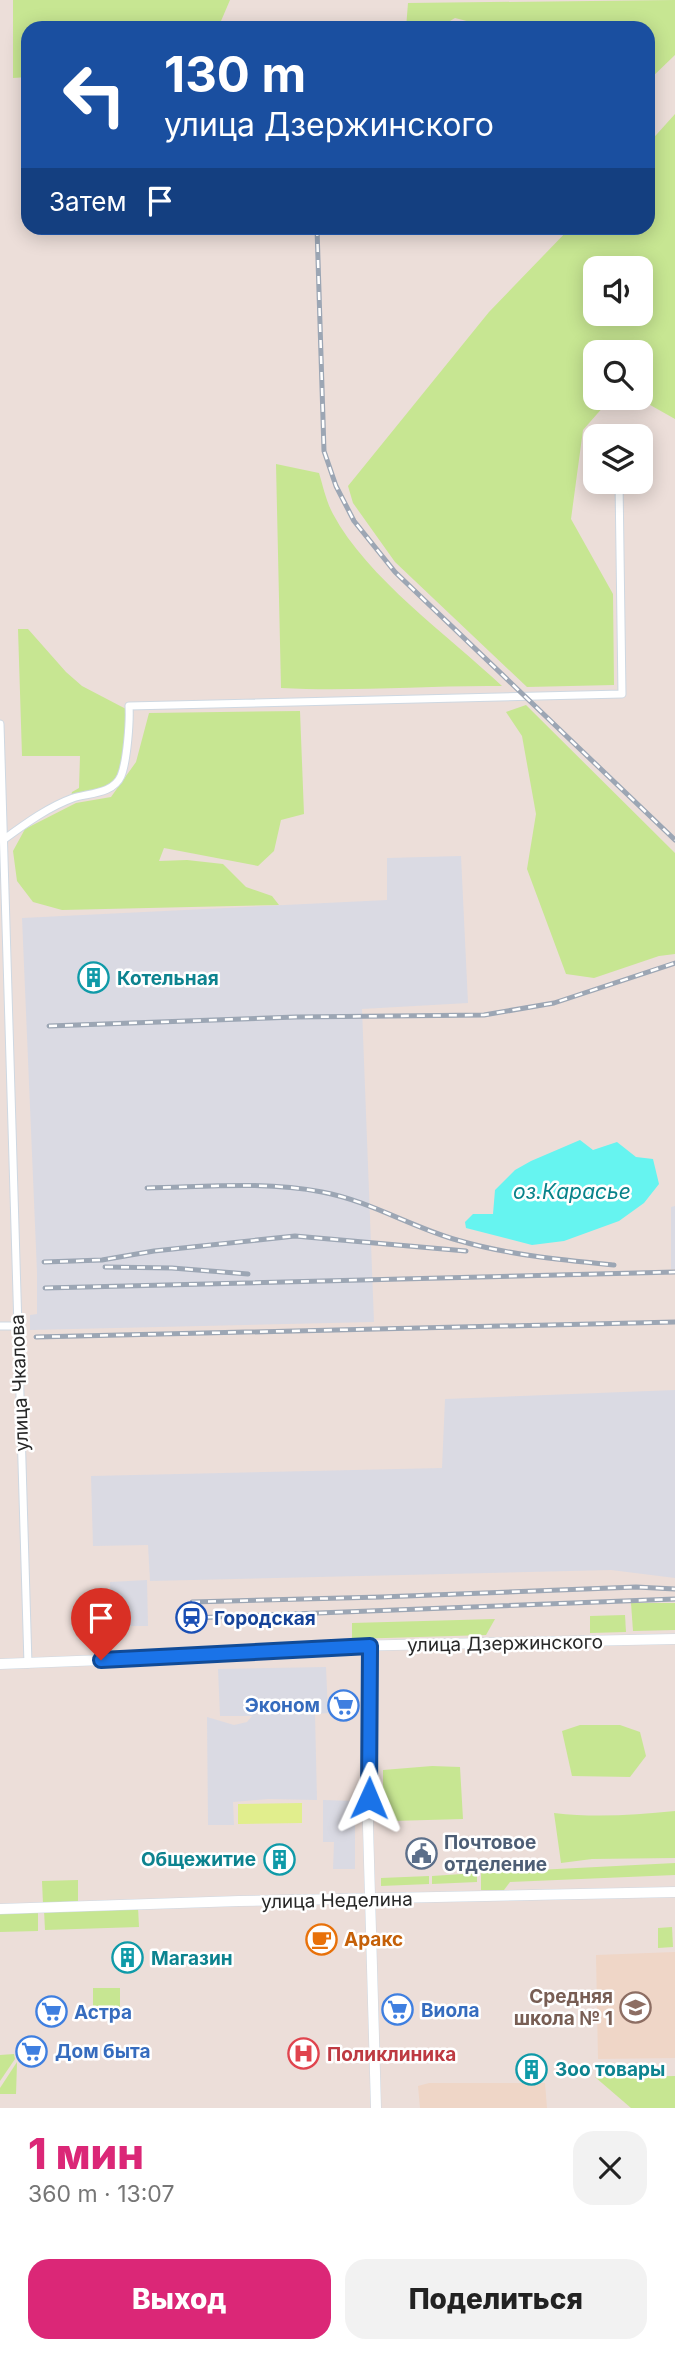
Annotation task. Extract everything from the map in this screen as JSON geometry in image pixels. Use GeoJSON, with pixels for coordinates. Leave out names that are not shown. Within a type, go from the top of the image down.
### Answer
{"type":"FeatureCollection","features":[{"type":"Feature","properties":{"kind":"street"},"geometry":{"type":"LineString","coordinates":[[3,839],[36,817],[72,799],[109,789],[121,777],[130,724],[129,706],[450,696],[622,694],[620,494]]}},
{"type":"Feature","properties":{"kind":"street","name":"улица Чкалова"},"geometry":{"type":"LineString","coordinates":[[0,724],[3,926],[28,1664]]}},
{"type":"Feature","properties":{"kind":"street"},"geometry":{"type":"LineString","coordinates":[[0,1326],[18,1326]]}},
{"type":"Feature","properties":{"kind":"street","name":"улица Дзержинского"},"geometry":{"type":"LineString","coordinates":[[0,1664],[370,1646],[675,1639]]}},
{"type":"Feature","properties":{"kind":"street"},"geometry":{"type":"LineString","coordinates":[[370,1646],[368,1826],[376,2108]]}},
{"type":"Feature","properties":{"kind":"street","name":"улица Неделина"},"geometry":{"type":"LineString","coordinates":[[0,1909],[675,1892]]}},
{"type":"Feature","properties":{"kind":"shaded area"},"geometry":{"type":"Polygon","coordinates":[[[461,856],[468,1003],[362,1009],[374,1322],[30,1330],[30,1315],[37,1314],[37,1272],[22,918],[387,900],[387,858],[461,856]]]}},
{"type":"Feature","properties":{"kind":"shaded area"},"geometry":{"type":"Polygon","coordinates":[[[675,1206],[675,1269],[671,1269],[671,1207],[675,1206]]]}},
{"type":"Feature","properties":{"kind":"shaded area"},"geometry":{"type":"Polygon","coordinates":[[[675,1390],[675,1578],[611,1570],[150,1581],[148,1545],[93,1546],[91,1476],[442,1468],[445,1399],[675,1390]]]}},
{"type":"Feature","properties":{"kind":"shaded area"},"geometry":{"type":"Polygon","coordinates":[[[147,1580],[148,1626],[116,1626],[116,1612],[111,1611],[110,1582],[147,1580]]]}},
{"type":"Feature","properties":{"kind":"shaded area"},"geometry":{"type":"Polygon","coordinates":[[[326,1667],[328,1713],[315,1714],[317,1800],[268,1799],[233,1802],[234,1825],[208,1825],[207,1717],[234,1725],[247,1722],[252,1716],[220,1716],[218,1669],[326,1667]]]}},
{"type":"Feature","properties":{"kind":"shaded area"},"geometry":{"type":"Polygon","coordinates":[[[323,1800],[355,1801],[355,1869],[333,1869],[334,1842],[323,1842],[323,1800]]]}},
{"type":"Feature","properties":{"kind":"shaded area","name":"Средняя школа № 1"},"geometry":{"type":"Polygon","coordinates":[[[675,1952],[675,2058],[598,2059],[596,1955],[675,1952]]]}},
{"type":"Feature","properties":{"kind":"shaded area"},"geometry":{"type":"Polygon","coordinates":[[[429,2083],[545,2083],[547,2108],[420,2108],[418,2086],[429,2083]]]}},
{"type":"Feature","properties":{"kind":"green space"},"geometry":{"type":"Polygon","coordinates":[[[13,0],[230,0],[221,21],[21,21],[21,77],[13,78],[13,0]]]}},
{"type":"Feature","properties":{"kind":"green space"},"geometry":{"type":"Polygon","coordinates":[[[675,0],[675,55],[655,74],[655,21],[467,21],[455,18],[450,21],[407,21],[408,3],[675,0]]]}},
{"type":"Feature","properties":{"kind":"green space"},"geometry":{"type":"Polygon","coordinates":[[[675,114],[675,419],[653,407],[653,340],[583,340],[583,410],[601,410],[588,424],[583,424],[571,519],[613,594],[614,685],[527,687],[395,562],[353,503],[348,486],[489,312],[563,235],[655,235],[655,136],[675,114]]]}},
{"type":"Feature","properties":{"kind":"green space"},"geometry":{"type":"Polygon","coordinates":[[[276,464],[319,473],[333,514],[366,561],[410,605],[502,686],[281,688],[276,464]]]}},
{"type":"Feature","properties":{"kind":"green space"},"geometry":{"type":"Polygon","coordinates":[[[18,629],[28,629],[82,686],[126,709],[122,761],[115,779],[109,785],[96,791],[71,796],[72,792],[79,788],[80,756],[22,756],[18,629]]]}},
{"type":"Feature","properties":{"kind":"green space"},"geometry":{"type":"Polygon","coordinates":[[[526,705],[675,853],[675,954],[659,956],[594,978],[566,974],[527,869],[536,814],[522,736],[506,712],[526,705]]]}},
{"type":"Feature","properties":{"kind":"green space"},"geometry":{"type":"Polygon","coordinates":[[[300,711],[304,814],[281,820],[274,851],[258,866],[164,848],[159,861],[187,860],[223,864],[246,887],[272,896],[279,905],[62,910],[33,902],[17,881],[13,851],[25,829],[76,803],[111,797],[136,762],[149,713],[300,711]]]}},
{"type":"Feature","properties":{"kind":"green space"},"geometry":{"type":"Polygon","coordinates":[[[631,1603],[675,1603],[675,1630],[633,1631],[631,1603]]]}},
{"type":"Feature","properties":{"kind":"green space"},"geometry":{"type":"Polygon","coordinates":[[[625,1615],[626,1632],[590,1633],[590,1616],[625,1615]]]}},
{"type":"Feature","properties":{"kind":"green space"},"geometry":{"type":"Polygon","coordinates":[[[495,1619],[486,1635],[352,1639],[352,1623],[495,1619]]]}},
{"type":"Feature","properties":{"kind":"green space"},"geometry":{"type":"Polygon","coordinates":[[[580,1725],[620,1725],[640,1732],[646,1756],[630,1777],[572,1776],[562,1731],[580,1725]]]}},
{"type":"Feature","properties":{"kind":"green space"},"geometry":{"type":"Polygon","coordinates":[[[460,1767],[463,1819],[392,1821],[391,1805],[383,1805],[383,1770],[460,1767]]]}},
{"type":"Feature","properties":{"kind":"green space"},"geometry":{"type":"Polygon","coordinates":[[[302,1803],[302,1823],[238,1824],[238,1804],[302,1803]]]}},
{"type":"Feature","properties":{"kind":"green space"},"geometry":{"type":"Polygon","coordinates":[[[675,1811],[675,1858],[592,1859],[561,1863],[554,1813],[614,1815],[675,1811]]]}},
{"type":"Feature","properties":{"kind":"green space"},"geometry":{"type":"Polygon","coordinates":[[[675,1863],[675,1875],[510,1882],[504,1890],[481,1890],[481,1873],[675,1863]]]}},
{"type":"Feature","properties":{"kind":"green space"},"geometry":{"type":"Polygon","coordinates":[[[477,1873],[477,1882],[432,1884],[432,1876],[477,1873]]]}},
{"type":"Feature","properties":{"kind":"green space"},"geometry":{"type":"Polygon","coordinates":[[[429,1876],[429,1884],[381,1886],[381,1878],[429,1876]]]}},
{"type":"Feature","properties":{"kind":"green space"},"geometry":{"type":"Polygon","coordinates":[[[78,1880],[78,1903],[43,1904],[42,1881],[78,1880]]]}},
{"type":"Feature","properties":{"kind":"green space"},"geometry":{"type":"Polygon","coordinates":[[[138,1907],[139,1927],[45,1930],[44,1910],[138,1907]]]}},
{"type":"Feature","properties":{"kind":"green space"},"geometry":{"type":"Polygon","coordinates":[[[38,1912],[38,1931],[0,1932],[0,1913],[38,1912]]]}},
{"type":"Feature","properties":{"kind":"green space"},"geometry":{"type":"Polygon","coordinates":[[[672,1927],[673,1947],[658,1948],[658,1928],[672,1927]]]}},
{"type":"Feature","properties":{"kind":"green space"},"geometry":{"type":"Polygon","coordinates":[[[93,1988],[120,1988],[120,2007],[93,2008],[93,1988]]]}},
{"type":"Feature","properties":{"kind":"green space"},"geometry":{"type":"Polygon","coordinates":[[[14,2054],[15,2059],[0,2081],[0,2055],[14,2054]]]}},
{"type":"Feature","properties":{"kind":"green space"},"geometry":{"type":"Polygon","coordinates":[[[17,2062],[16,2094],[0,2094],[0,2088],[17,2062]]]}},
{"type":"Feature","properties":{"kind":"green space"},"geometry":{"type":"Polygon","coordinates":[[[675,2076],[675,2108],[631,2108],[595,2077],[675,2076]]]}},
{"type":"Feature","properties":{"kind":"water","name":"оз.Карасье"},"geometry":{"type":"Polygon","coordinates":[[[580,1140],[593,1150],[617,1142],[636,1157],[653,1159],[659,1184],[644,1203],[619,1221],[564,1241],[532,1245],[466,1228],[465,1222],[473,1214],[493,1214],[495,1190],[515,1170],[580,1140]]]}},
{"type":"Feature","properties":{"kind":"railway"},"geometry":{"type":"LineString","coordinates":[[317,235],[324,451],[336,486],[354,521],[395,572],[675,840]]}},
{"type":"Feature","properties":{"kind":"railway"},"geometry":{"type":"LineString","coordinates":[[49,1026],[296,1017],[484,1015],[554,1003],[675,963]]}},
{"type":"Feature","properties":{"kind":"railway"},"geometry":{"type":"LineString","coordinates":[[147,1188],[257,1186],[322,1192],[357,1201],[440,1235],[476,1245],[535,1256],[614,1265]]}},
{"type":"Feature","properties":{"kind":"railway"},"geometry":{"type":"LineString","coordinates":[[44,1262],[102,1260],[154,1251],[295,1236],[466,1251]]}},
{"type":"Feature","properties":{"kind":"railway"},"geometry":{"type":"LineString","coordinates":[[105,1267],[172,1268],[248,1274]]}},
{"type":"Feature","properties":{"kind":"railway"},"geometry":{"type":"LineString","coordinates":[[45,1288],[675,1272]]}},
{"type":"Feature","properties":{"kind":"railway"},"geometry":{"type":"LineString","coordinates":[[36,1337],[675,1322]]}},
{"type":"Feature","properties":{"kind":"railway"},"geometry":{"type":"LineString","coordinates":[[192,1602],[636,1587],[675,1589]]}},
{"type":"Feature","properties":{"kind":"railway"},"geometry":{"type":"LineString","coordinates":[[191,1618],[675,1599]]}},
{"type":"Feature","properties":{"kind":"place","name":"Котельная"},"geometry":{"type":"Point","coordinates":[94,978]}},
{"type":"Feature","properties":{"kind":"place","name":"Городская"},"geometry":{"type":"Point","coordinates":[191,1618]}},
{"type":"Feature","properties":{"kind":"place","name":"Эконом"},"geometry":{"type":"Point","coordinates":[343,1705]}},
{"type":"Feature","properties":{"kind":"place","name":"Почтовое отделение"},"geometry":{"type":"Point","coordinates":[421,1853]}},
{"type":"Feature","properties":{"kind":"place","name":"Общежитие"},"geometry":{"type":"Point","coordinates":[279,1859]}},
{"type":"Feature","properties":{"kind":"place","name":"Аракс"},"geometry":{"type":"Point","coordinates":[321,1939]}},
{"type":"Feature","properties":{"kind":"place","name":"Магазин"},"geometry":{"type":"Point","coordinates":[128,1958]}},
{"type":"Feature","properties":{"kind":"place","name":"Средняя школа № 1"},"geometry":{"type":"Point","coordinates":[636,2007]}},
{"type":"Feature","properties":{"kind":"place","name":"Виола"},"geometry":{"type":"Point","coordinates":[398,2010]}},
{"type":"Feature","properties":{"kind":"place","name":"Астра"},"geometry":{"type":"Point","coordinates":[51,2012]}},
{"type":"Feature","properties":{"kind":"place","name":"Дом быта"},"geometry":{"type":"Point","coordinates":[32,2051]}},
{"type":"Feature","properties":{"kind":"place","name":"Поликлиника"},"geometry":{"type":"Point","coordinates":[304,2054]}},
{"type":"Feature","properties":{"kind":"place","name":"Зоо товары"},"geometry":{"type":"Point","coordinates":[532,2069]}},
{"type":"Feature","properties":{"kind":"route"},"geometry":{"type":"LineString","coordinates":[[101,1660],[370,1646],[369,1798]]}}]}
